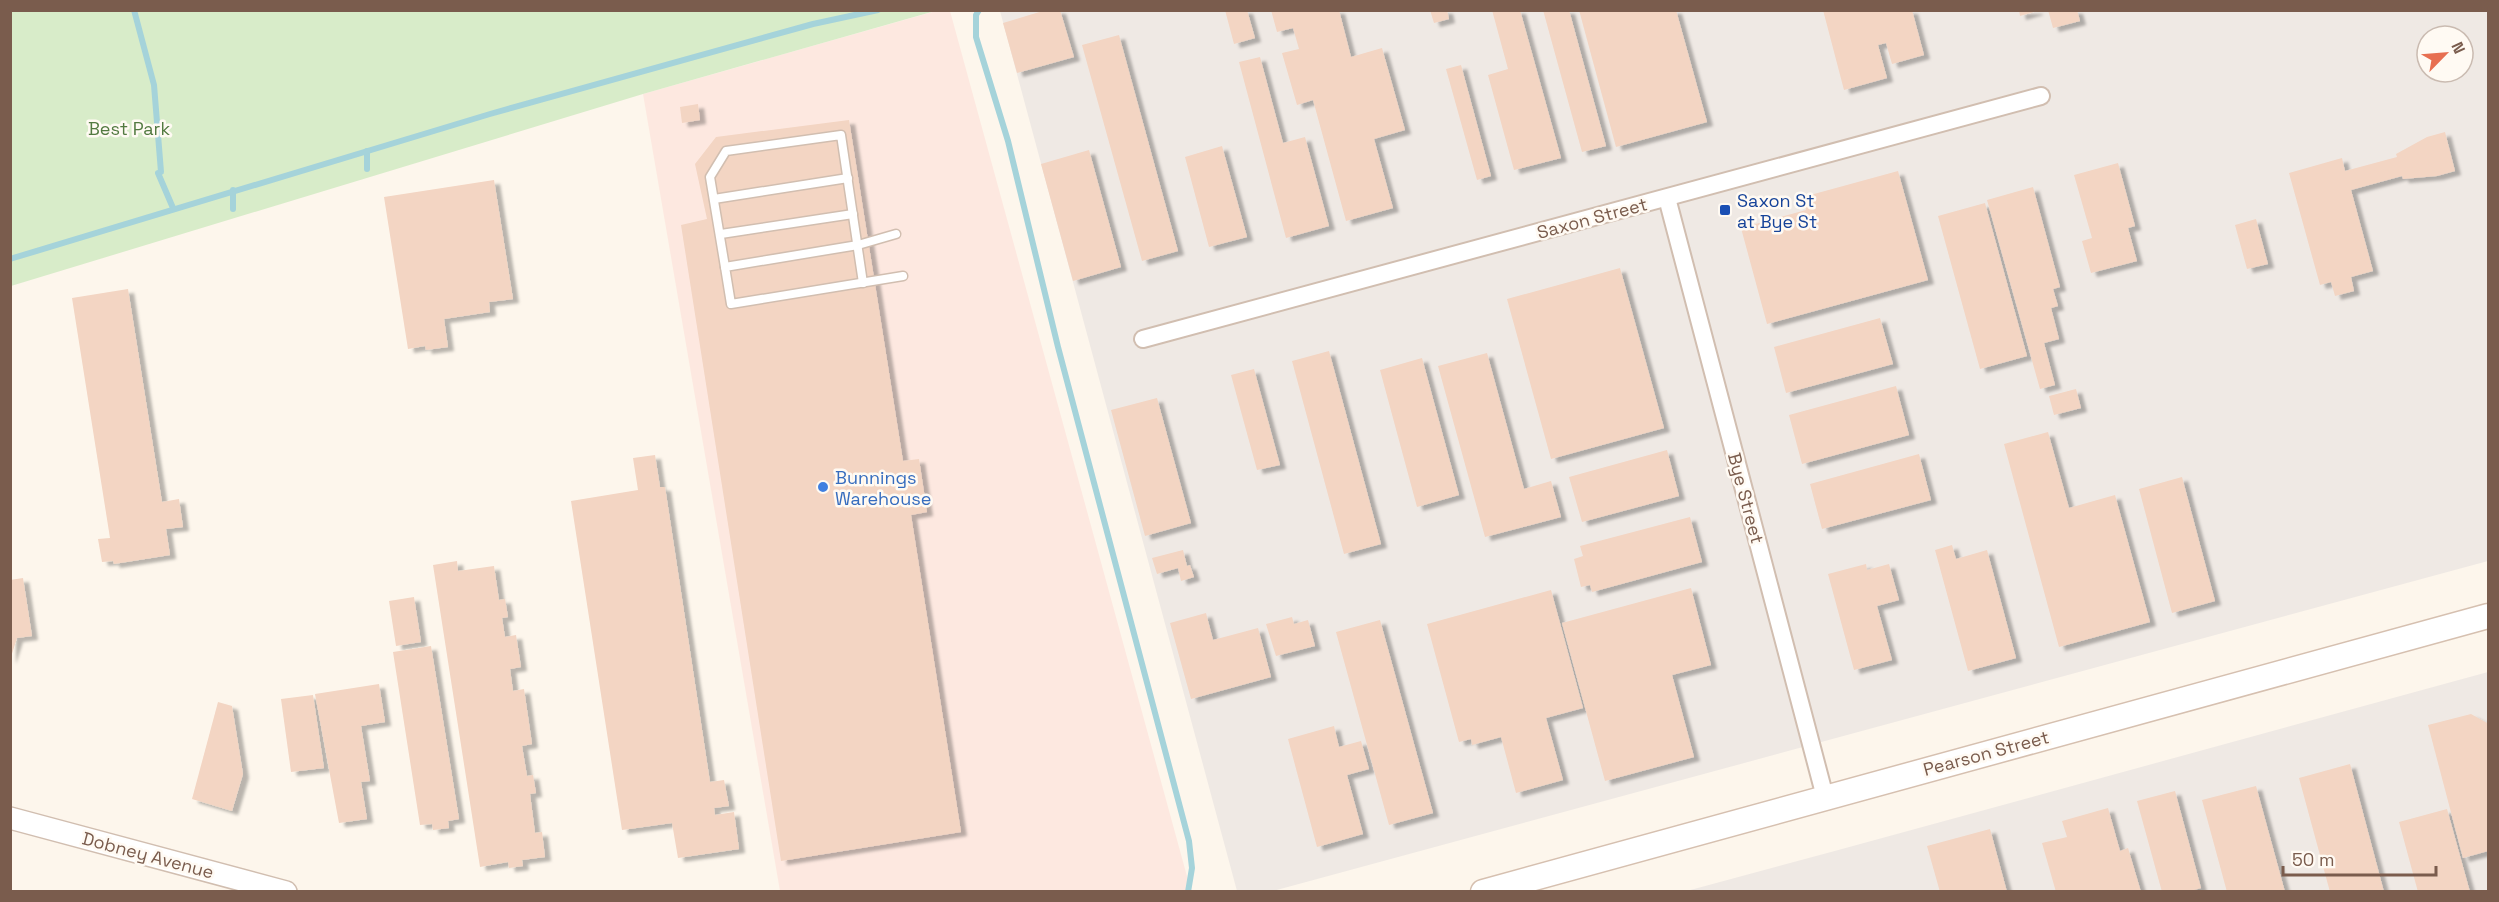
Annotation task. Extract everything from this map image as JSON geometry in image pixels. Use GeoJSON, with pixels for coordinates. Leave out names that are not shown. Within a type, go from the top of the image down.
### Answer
{"type":"FeatureCollection","features":[{"type":"Feature","properties":{"kind":"main road","name":"Pearson Street"},"geometry":{"type":"LineString","coordinates":[[1483,891],[2488,616]]}},
{"type":"Feature","properties":{"kind":"street","name":"Saxon Street"},"geometry":{"type":"LineString","coordinates":[[1143,339],[2041,96]]}},
{"type":"Feature","properties":{"kind":"street","name":"Bye Street"},"geometry":{"type":"LineString","coordinates":[[1667,198],[1825,797]]}},
{"type":"Feature","properties":{"kind":"street","name":"Dobney Avenue"},"geometry":{"type":"LineString","coordinates":[[10,818],[286,891]]}},
{"type":"Feature","properties":{"kind":"lane"},"geometry":{"type":"LineString","coordinates":[[863,283],[841,135],[726,151],[710,177],[731,304],[863,283],[903,276]]}},
{"type":"Feature","properties":{"kind":"lane"},"geometry":{"type":"LineString","coordinates":[[714,199],[848,178]]}},
{"type":"Feature","properties":{"kind":"lane"},"geometry":{"type":"LineString","coordinates":[[721,234],[853,214]]}},
{"type":"Feature","properties":{"kind":"lane"},"geometry":{"type":"LineString","coordinates":[[725,267],[858,245],[896,234]]}},
{"type":"Feature","properties":{"kind":"shaded area"},"geometry":{"type":"Polygon","coordinates":[[[936,11],[950,11],[1191,891],[780,891],[643,94],[936,11]]]}},
{"type":"Feature","properties":{"kind":"shaded area"},"geometry":{"type":"Polygon","coordinates":[[[1000,11],[2488,11],[2488,561],[1273,891],[1237,891],[1000,11]]]}},
{"type":"Feature","properties":{"kind":"shaded area"},"geometry":{"type":"Polygon","coordinates":[[[2488,672],[2488,891],[1683,892],[1831,852],[2488,672]]]}},
{"type":"Feature","properties":{"kind":"green space","name":"Best Park"},"geometry":{"type":"Polygon","coordinates":[[[11,10],[935,11],[643,94],[11,286],[11,10]]]}},
{"type":"Feature","properties":{"kind":"building"},"geometry":{"type":"Polygon","coordinates":[[[1046,10],[1060,10],[1074,57],[1017,73],[1003,23],[1046,10]]]}},
{"type":"Feature","properties":{"kind":"building"},"geometry":{"type":"Polygon","coordinates":[[[1225,10],[1247,10],[1255,38],[1234,44],[1225,10]]]}},
{"type":"Feature","properties":{"kind":"building"},"geometry":{"type":"Polygon","coordinates":[[[1271,10],[1339,10],[1351,57],[1382,48],[1405,130],[1374,139],[1393,208],[1346,221],[1313,100],[1297,105],[1282,53],[1299,49],[1293,28],[1277,32],[1271,10]]]}},
{"type":"Feature","properties":{"kind":"building"},"geometry":{"type":"Polygon","coordinates":[[[1430,10],[1447,10],[1449,19],[1434,23],[1430,10]]]}},
{"type":"Feature","properties":{"kind":"building"},"geometry":{"type":"Polygon","coordinates":[[[1492,10],[1520,10],[1561,158],[1514,170],[1488,75],[1508,69],[1492,10]]]}},
{"type":"Feature","properties":{"kind":"building"},"geometry":{"type":"Polygon","coordinates":[[[1543,10],[1569,10],[1606,146],[1582,152],[1543,10]]]}},
{"type":"Feature","properties":{"kind":"building"},"geometry":{"type":"Polygon","coordinates":[[[1579,10],[1676,10],[1707,122],[1616,147],[1579,10]]]}},
{"type":"Feature","properties":{"kind":"building"},"geometry":{"type":"Polygon","coordinates":[[[1823,10],[1912,10],[1924,55],[1892,64],[1886,43],[1878,45],[1887,78],[1844,90],[1823,10]]]}},
{"type":"Feature","properties":{"kind":"building"},"geometry":{"type":"Polygon","coordinates":[[[2019,10],[2037,10],[2037,11],[2020,16],[2019,10]]]}},
{"type":"Feature","properties":{"kind":"building"},"geometry":{"type":"Polygon","coordinates":[[[2048,10],[2077,10],[2080,21],[2053,28],[2048,10]]]}},
{"type":"Feature","properties":{"kind":"building"},"geometry":{"type":"Polygon","coordinates":[[[1119,35],[1178,251],[1142,261],[1082,45],[1119,35]]]}},
{"type":"Feature","properties":{"kind":"building"},"geometry":{"type":"Polygon","coordinates":[[[1260,57],[1283,143],[1305,137],[1329,226],[1286,238],[1239,62],[1260,57]]]}},
{"type":"Feature","properties":{"kind":"building"},"geometry":{"type":"Polygon","coordinates":[[[1461,65],[1491,176],[1477,180],[1446,69],[1461,65]]]}},
{"type":"Feature","properties":{"kind":"building"},"geometry":{"type":"Polygon","coordinates":[[[698,104],[700,120],[682,123],[680,107],[698,104]]]}},
{"type":"Feature","properties":{"kind":"building","name":"Bunnings Warehouse"},"geometry":{"type":"Polygon","coordinates":[[[849,120],[903,461],[919,459],[927,512],[911,515],[961,832],[781,861],[681,225],[707,219],[695,164],[716,137],[849,120]]]}},
{"type":"Feature","properties":{"kind":"building"},"geometry":{"type":"Polygon","coordinates":[[[2445,132],[2455,171],[2437,176],[2403,179],[2402,176],[2351,190],[2373,271],[2351,277],[2354,291],[2335,296],[2331,282],[2320,285],[2289,173],[2342,158],[2345,171],[2397,157],[2396,154],[2427,137],[2445,132]]]}},
{"type":"Feature","properties":{"kind":"building"},"geometry":{"type":"Polygon","coordinates":[[[1222,146],[1247,237],[1209,247],[1185,157],[1222,146]]]}},
{"type":"Feature","properties":{"kind":"building"},"geometry":{"type":"Polygon","coordinates":[[[1089,150],[1121,267],[1073,281],[1041,164],[1089,150]]]}},
{"type":"Feature","properties":{"kind":"building"},"geometry":{"type":"Polygon","coordinates":[[[2118,163],[2135,226],[2128,228],[2137,261],[2091,273],[2082,241],[2092,238],[2074,175],[2118,163]]]}},
{"type":"Feature","properties":{"kind":"building"},"geometry":{"type":"Polygon","coordinates":[[[1898,171],[1928,280],[1767,324],[1741,228],[1806,210],[1803,197],[1898,171]]]}},
{"type":"Feature","properties":{"kind":"building"},"geometry":{"type":"Polygon","coordinates":[[[494,180],[513,299],[489,302],[490,312],[444,319],[448,347],[426,350],[425,346],[408,349],[384,197],[494,180]]]}},
{"type":"Feature","properties":{"kind":"building"},"geometry":{"type":"Polygon","coordinates":[[[2033,187],[2060,287],[2053,289],[2058,306],[2051,308],[2059,339],[2044,343],[2055,385],[2040,389],[1987,200],[2033,187]]]}},
{"type":"Feature","properties":{"kind":"building"},"geometry":{"type":"Polygon","coordinates":[[[1985,203],[2027,356],[1980,369],[1938,216],[1985,203]]]}},
{"type":"Feature","properties":{"kind":"building"},"geometry":{"type":"Polygon","coordinates":[[[2256,219],[2268,264],[2247,269],[2235,225],[2256,219]]]}},
{"type":"Feature","properties":{"kind":"building"},"geometry":{"type":"Polygon","coordinates":[[[1620,268],[1664,428],[1551,459],[1507,299],[1620,268]]]}},
{"type":"Feature","properties":{"kind":"building"},"geometry":{"type":"Polygon","coordinates":[[[128,289],[162,502],[179,499],[183,527],[166,529],[170,555],[114,564],[113,561],[102,562],[98,539],[110,538],[72,298],[128,289]]]}},
{"type":"Feature","properties":{"kind":"building"},"geometry":{"type":"Polygon","coordinates":[[[1880,318],[1893,364],[1786,393],[1774,347],[1880,318]]]}},
{"type":"Feature","properties":{"kind":"building"},"geometry":{"type":"Polygon","coordinates":[[[1329,351],[1381,544],[1344,554],[1292,361],[1329,351]]]}},
{"type":"Feature","properties":{"kind":"building"},"geometry":{"type":"Polygon","coordinates":[[[1487,353],[1524,489],[1551,481],[1561,517],[1485,537],[1438,366],[1487,353]]]}},
{"type":"Feature","properties":{"kind":"building"},"geometry":{"type":"Polygon","coordinates":[[[1422,358],[1459,495],[1417,507],[1380,370],[1422,358]]]}},
{"type":"Feature","properties":{"kind":"building"},"geometry":{"type":"Polygon","coordinates":[[[1254,369],[1280,465],[1257,470],[1231,375],[1254,369]]]}},
{"type":"Feature","properties":{"kind":"building"},"geometry":{"type":"Polygon","coordinates":[[[1896,386],[1909,435],[1802,464],[1789,415],[1896,386]]]}},
{"type":"Feature","properties":{"kind":"building"},"geometry":{"type":"Polygon","coordinates":[[[2076,389],[2081,408],[2054,415],[2049,396],[2076,389]]]}},
{"type":"Feature","properties":{"kind":"building"},"geometry":{"type":"Polygon","coordinates":[[[1157,398],[1191,523],[1145,536],[1111,410],[1157,398]]]}},
{"type":"Feature","properties":{"kind":"building"},"geometry":{"type":"Polygon","coordinates":[[[2048,432],[2069,508],[2115,495],[2150,622],[2059,647],[2004,444],[2048,432]]]}},
{"type":"Feature","properties":{"kind":"building"},"geometry":{"type":"Polygon","coordinates":[[[1667,450],[1679,496],[1582,522],[1569,477],[1667,450]]]}},
{"type":"Feature","properties":{"kind":"building"},"geometry":{"type":"Polygon","coordinates":[[[1919,454],[1931,500],[1822,529],[1810,484],[1919,454]]]}},
{"type":"Feature","properties":{"kind":"building"},"geometry":{"type":"Polygon","coordinates":[[[655,455],[660,487],[665,487],[710,782],[724,780],[729,806],[714,808],[715,815],[734,812],[739,849],[678,858],[672,823],[622,830],[571,501],[638,490],[633,458],[655,455]]]}},
{"type":"Feature","properties":{"kind":"building"},"geometry":{"type":"Polygon","coordinates":[[[2182,477],[2215,601],[2172,613],[2139,489],[2182,477]]]}},
{"type":"Feature","properties":{"kind":"building"},"geometry":{"type":"Polygon","coordinates":[[[1690,517],[1702,562],[1592,592],[1590,585],[1581,587],[1574,559],[1583,556],[1580,546],[1690,517]]]}},
{"type":"Feature","properties":{"kind":"building"},"geometry":{"type":"Polygon","coordinates":[[[1952,545],[1956,559],[1987,550],[2016,658],[1968,671],[1935,550],[1952,545]]]}},
{"type":"Feature","properties":{"kind":"building"},"geometry":{"type":"Polygon","coordinates":[[[1183,550],[1187,566],[1190,565],[1194,577],[1181,581],[1178,568],[1157,574],[1152,558],[1183,550]]]}},
{"type":"Feature","properties":{"kind":"building"},"geometry":{"type":"Polygon","coordinates":[[[457,561],[458,571],[494,566],[499,600],[505,599],[508,617],[502,618],[505,637],[516,635],[521,667],[510,669],[513,691],[524,689],[532,744],[522,746],[527,776],[533,775],[536,793],[530,794],[535,833],[542,832],[545,857],[522,860],[523,866],[509,868],[508,862],[480,867],[433,565],[457,561]]]}},
{"type":"Feature","properties":{"kind":"building"},"geometry":{"type":"Polygon","coordinates":[[[1866,564],[1867,570],[1889,564],[1899,600],[1877,606],[1892,660],[1854,670],[1828,574],[1866,564]]]}},
{"type":"Feature","properties":{"kind":"building"},"geometry":{"type":"Polygon","coordinates":[[[23,578],[32,636],[17,638],[10,660],[10,580],[23,578]]]}},
{"type":"Feature","properties":{"kind":"building"},"geometry":{"type":"Polygon","coordinates":[[[1691,588],[1711,665],[1672,675],[1694,757],[1605,781],[1562,623],[1691,588]]]}},
{"type":"Feature","properties":{"kind":"building"},"geometry":{"type":"Polygon","coordinates":[[[1551,590],[1583,708],[1546,718],[1563,780],[1516,793],[1501,737],[1472,745],[1471,739],[1459,742],[1427,624],[1551,590]]]}},
{"type":"Feature","properties":{"kind":"building"},"geometry":{"type":"Polygon","coordinates":[[[414,597],[421,642],[396,646],[389,601],[414,597]]]}},
{"type":"Feature","properties":{"kind":"building"},"geometry":{"type":"Polygon","coordinates":[[[1206,613],[1213,640],[1258,628],[1271,677],[1191,699],[1170,623],[1206,613]]]}},
{"type":"Feature","properties":{"kind":"building"},"geometry":{"type":"Polygon","coordinates":[[[1292,617],[1294,624],[1308,620],[1315,646],[1276,656],[1266,624],[1292,617]]]}},
{"type":"Feature","properties":{"kind":"building"},"geometry":{"type":"Polygon","coordinates":[[[1380,620],[1433,813],[1389,825],[1336,632],[1380,620]]]}},
{"type":"Feature","properties":{"kind":"building"},"geometry":{"type":"Polygon","coordinates":[[[431,646],[459,819],[448,821],[449,828],[433,830],[432,824],[420,825],[393,652],[431,646]]]}},
{"type":"Feature","properties":{"kind":"building"},"geometry":{"type":"Polygon","coordinates":[[[379,684],[385,722],[361,726],[370,781],[361,782],[367,819],[339,823],[315,694],[379,684]]]}},
{"type":"Feature","properties":{"kind":"building"},"geometry":{"type":"Polygon","coordinates":[[[313,695],[324,768],[291,772],[281,699],[313,695]]]}},
{"type":"Feature","properties":{"kind":"building"},"geometry":{"type":"Polygon","coordinates":[[[218,702],[232,706],[243,774],[232,811],[192,799],[218,702]]]}},
{"type":"Feature","properties":{"kind":"building"},"geometry":{"type":"Polygon","coordinates":[[[2471,714],[2487,723],[2488,727],[2488,851],[2463,858],[2428,725],[2471,714]]]}},
{"type":"Feature","properties":{"kind":"building"},"geometry":{"type":"Polygon","coordinates":[[[1334,726],[1339,747],[1361,741],[1369,769],[1347,775],[1363,834],[1317,847],[1288,739],[1334,726]]]}},
{"type":"Feature","properties":{"kind":"building"},"geometry":{"type":"Polygon","coordinates":[[[2350,764],[2384,892],[2330,892],[2299,778],[2350,764]]]}},
{"type":"Feature","properties":{"kind":"building"},"geometry":{"type":"Polygon","coordinates":[[[2256,786],[2285,892],[2227,892],[2202,800],[2256,786]]]}},
{"type":"Feature","properties":{"kind":"building"},"geometry":{"type":"Polygon","coordinates":[[[2175,791],[2201,888],[2187,892],[2162,892],[2137,801],[2175,791]]]}},
{"type":"Feature","properties":{"kind":"building"},"geometry":{"type":"Polygon","coordinates":[[[2108,808],[2120,851],[2128,848],[2141,892],[2056,892],[2042,843],[2067,837],[2062,821],[2108,808]]]}},
{"type":"Feature","properties":{"kind":"building"},"geometry":{"type":"Polygon","coordinates":[[[2447,809],[2470,892],[2418,892],[2399,822],[2447,809]]]}},
{"type":"Feature","properties":{"kind":"building"},"geometry":{"type":"Polygon","coordinates":[[[1990,829],[2007,892],[1940,892],[1927,846],[1990,829]]]}},
{"type":"Feature","properties":{"kind":"waterway"},"geometry":{"type":"LineString","coordinates":[[134,10],[154,85],[161,172],[158,173],[173,208]]}},
{"type":"Feature","properties":{"kind":"waterway"},"geometry":{"type":"LineString","coordinates":[[10,259],[490,114],[813,24],[878,10]]}},
{"type":"Feature","properties":{"kind":"waterway"},"geometry":{"type":"LineString","coordinates":[[979,10],[976,15],[976,37],[1008,141],[1058,347],[1189,841],[1192,868],[1188,892]]}},
{"type":"Feature","properties":{"kind":"waterway"},"geometry":{"type":"LineString","coordinates":[[367,151],[367,169]]}},
{"type":"Feature","properties":{"kind":"waterway"},"geometry":{"type":"LineString","coordinates":[[233,190],[233,209]]}},
{"type":"Feature","properties":{"kind":"place","name":"Saxon St at Bye St"},"geometry":{"type":"Point","coordinates":[1725,210]}},
{"type":"Feature","properties":{"kind":"place","name":"Bunnings Warehouse"},"geometry":{"type":"Point","coordinates":[823,487]}}]}
